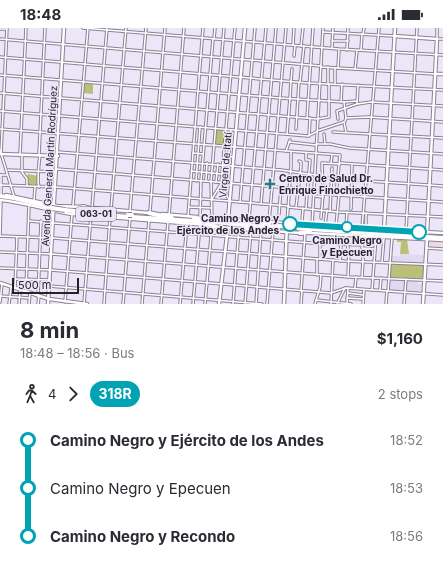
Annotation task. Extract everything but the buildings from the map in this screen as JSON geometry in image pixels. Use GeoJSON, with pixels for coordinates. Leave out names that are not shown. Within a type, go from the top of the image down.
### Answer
{"type":"FeatureCollection","features":[{"type":"Feature","properties":{"kind":"highway","name":"063-01"},"geometry":{"type":"LineString","coordinates":[[0,197],[14,197],[46,207]]}},
{"type":"Feature","properties":{"kind":"highway","name":"063-01"},"geometry":{"type":"LineString","coordinates":[[0,197],[20,199],[46,207],[111,216],[174,218],[297,228],[432,236]]}},
{"type":"Feature","properties":{"kind":"highway"},"geometry":{"type":"LineString","coordinates":[[14,197],[30,205]]}},
{"type":"Feature","properties":{"kind":"highway"},"geometry":{"type":"LineString","coordinates":[[20,199],[42,203]]}},
{"type":"Feature","properties":{"kind":"highway"},"geometry":{"type":"LineString","coordinates":[[83,207],[105,213]]}},
{"type":"Feature","properties":{"kind":"highway","name":"063-01"},"geometry":{"type":"LineString","coordinates":[[65,210],[105,213],[167,221],[188,220]]}},
{"type":"Feature","properties":{"kind":"highway"},"geometry":{"type":"LineString","coordinates":[[149,213],[174,218]]}},
{"type":"Feature","properties":{"kind":"highway"},"geometry":{"type":"LineString","coordinates":[[78,214],[111,216]]}},
{"type":"Feature","properties":{"kind":"highway"},"geometry":{"type":"LineString","coordinates":[[188,220],[211,218]]}},
{"type":"Feature","properties":{"kind":"highway"},"geometry":{"type":"LineString","coordinates":[[139,220],[167,221]]}},
{"type":"Feature","properties":{"kind":"highway"},"geometry":{"type":"LineString","coordinates":[[188,220],[217,227]]}},
{"type":"Feature","properties":{"kind":"highway"},"geometry":{"type":"LineString","coordinates":[[256,221],[278,226]]}},
{"type":"Feature","properties":{"kind":"highway","name":"063-01"},"geometry":{"type":"LineString","coordinates":[[228,223],[270,224],[278,226]]}},
{"type":"Feature","properties":{"kind":"highway"},"geometry":{"type":"LineString","coordinates":[[241,229],[270,224]]}},
{"type":"Feature","properties":{"kind":"highway"},"geometry":{"type":"LineString","coordinates":[[302,224],[328,230]]}},
{"type":"Feature","properties":{"kind":"highway","name":"063-01"},"geometry":{"type":"LineString","coordinates":[[328,230],[337,228],[443,237]]}},
{"type":"Feature","properties":{"kind":"highway"},"geometry":{"type":"LineString","coordinates":[[337,228],[364,231],[384,238]]}},
{"type":"Feature","properties":{"kind":"highway"},"geometry":{"type":"LineString","coordinates":[[303,233],[328,230]]}},
{"type":"Feature","properties":{"kind":"highway"},"geometry":{"type":"LineString","coordinates":[[427,233],[432,236],[427,239]]}},
{"type":"Feature","properties":{"kind":"street"},"geometry":{"type":"LineString","coordinates":[[26,28],[21,155],[22,170],[27,179],[27,186]]}},
{"type":"Feature","properties":{"kind":"street"},"geometry":{"type":"LineString","coordinates":[[39,187],[37,180],[39,171],[45,28]]}},
{"type":"Feature","properties":{"kind":"street","name":"Avenida General Martín Rodríguez"},"geometry":{"type":"LineString","coordinates":[[48,301],[58,156],[64,28]]}},
{"type":"Feature","properties":{"kind":"street"},"geometry":{"type":"LineString","coordinates":[[83,28],[332,49],[443,55]]}},
{"type":"Feature","properties":{"kind":"street"},"geometry":{"type":"LineString","coordinates":[[73,206],[88,28]]}},
{"type":"Feature","properties":{"kind":"street"},"geometry":{"type":"LineString","coordinates":[[111,210],[126,28]]}},
{"type":"Feature","properties":{"kind":"street"},"geometry":{"type":"LineString","coordinates":[[123,304],[146,28]]}},
{"type":"Feature","properties":{"kind":"street"},"geometry":{"type":"LineString","coordinates":[[149,213],[165,28]]}},
{"type":"Feature","properties":{"kind":"street"},"geometry":{"type":"LineString","coordinates":[[169,215],[184,28]]}},
{"type":"Feature","properties":{"kind":"street"},"geometry":{"type":"LineString","coordinates":[[180,304],[203,28]]}},
{"type":"Feature","properties":{"kind":"street"},"geometry":{"type":"LineString","coordinates":[[200,218],[201,172],[211,56],[215,28]]}},
{"type":"Feature","properties":{"kind":"street"},"geometry":{"type":"LineString","coordinates":[[211,218],[212,164],[224,28]]}},
{"type":"Feature","properties":{"kind":"street"},"geometry":{"type":"LineString","coordinates":[[212,200],[221,183],[235,28]]}},
{"type":"Feature","properties":{"kind":"street","name":"Virgen de Itatí"},"geometry":{"type":"LineString","coordinates":[[219,302],[227,236],[245,28]]}},
{"type":"Feature","properties":{"kind":"street"},"geometry":{"type":"LineString","coordinates":[[240,202],[255,28]]}},
{"type":"Feature","properties":{"kind":"street"},"geometry":{"type":"LineString","coordinates":[[248,221],[266,28]]}},
{"type":"Feature","properties":{"kind":"street"},"geometry":{"type":"LineString","coordinates":[[261,204],[276,28]]}},
{"type":"Feature","properties":{"kind":"street"},"geometry":{"type":"LineString","coordinates":[[270,224],[276,134],[286,28]]}},
{"type":"Feature","properties":{"kind":"street"},"geometry":{"type":"LineString","coordinates":[[294,28],[294,56]]}},
{"type":"Feature","properties":{"kind":"street"},"geometry":{"type":"LineString","coordinates":[[301,46],[302,28]]}},
{"type":"Feature","properties":{"kind":"street"},"geometry":{"type":"LineString","coordinates":[[307,118],[308,83],[313,47],[313,28]]}},
{"type":"Feature","properties":{"kind":"street"},"geometry":{"type":"LineString","coordinates":[[312,225],[315,196],[316,132],[323,28]]}},
{"type":"Feature","properties":{"kind":"street"},"geometry":{"type":"LineString","coordinates":[[332,49],[333,28]]}},
{"type":"Feature","properties":{"kind":"street"},"geometry":{"type":"LineString","coordinates":[[347,50],[348,28]]}},
{"type":"Feature","properties":{"kind":"street"},"geometry":{"type":"LineString","coordinates":[[360,50],[364,28]]}},
{"type":"Feature","properties":{"kind":"street"},"geometry":{"type":"LineString","coordinates":[[364,231],[364,197],[379,28]]}},
{"type":"Feature","properties":{"kind":"street"},"geometry":{"type":"LineString","coordinates":[[384,230],[394,28]]}},
{"type":"Feature","properties":{"kind":"street"},"geometry":{"type":"LineString","coordinates":[[406,231],[416,28]]}},
{"type":"Feature","properties":{"kind":"street"},"geometry":{"type":"LineString","coordinates":[[427,233],[437,28]]}},
{"type":"Feature","properties":{"kind":"street"},"geometry":{"type":"LineString","coordinates":[[0,29],[7,29],[1,111],[0,153],[14,197],[55,205],[111,210],[139,220],[167,221],[161,304]]}},
{"type":"Feature","properties":{"kind":"street"},"geometry":{"type":"LineString","coordinates":[[92,208],[107,29]]}},
{"type":"Feature","properties":{"kind":"street"},"geometry":{"type":"LineString","coordinates":[[323,32],[443,39]]}},
{"type":"Feature","properties":{"kind":"street"},"geometry":{"type":"LineString","coordinates":[[0,40],[263,60],[337,68],[443,74]]}},
{"type":"Feature","properties":{"kind":"street"},"geometry":{"type":"LineString","coordinates":[[332,40],[348,41]]}},
{"type":"Feature","properties":{"kind":"street"},"geometry":{"type":"LineString","coordinates":[[296,129],[297,99],[304,46]]}},
{"type":"Feature","properties":{"kind":"street"},"geometry":{"type":"LineString","coordinates":[[336,84],[339,49]]}},
{"type":"Feature","properties":{"kind":"street"},"geometry":{"type":"LineString","coordinates":[[355,69],[357,50]]}},
{"type":"Feature","properties":{"kind":"street"},"geometry":{"type":"LineString","coordinates":[[0,57],[308,83],[443,90]]}},
{"type":"Feature","properties":{"kind":"street"},"geometry":{"type":"LineString","coordinates":[[0,93],[318,119],[329,117],[330,101],[328,67]]}},
{"type":"Feature","properties":{"kind":"street"},"geometry":{"type":"LineString","coordinates":[[287,134],[292,70]]}},
{"type":"Feature","properties":{"kind":"street"},"geometry":{"type":"LineString","coordinates":[[0,75],[280,98],[341,102],[357,101]]}},
{"type":"Feature","properties":{"kind":"street"},"geometry":{"type":"LineString","coordinates":[[341,102],[342,84]]}},
{"type":"Feature","properties":{"kind":"street"},"geometry":{"type":"LineString","coordinates":[[357,104],[358,85]]}},
{"type":"Feature","properties":{"kind":"street"},"geometry":{"type":"LineString","coordinates":[[344,102],[346,118],[344,122],[346,132]]}},
{"type":"Feature","properties":{"kind":"street"},"geometry":{"type":"LineString","coordinates":[[338,119],[337,111],[357,104],[372,102],[443,106]]}},
{"type":"Feature","properties":{"kind":"street"},"geometry":{"type":"LineString","coordinates":[[1,111],[309,136],[344,122]]}},
{"type":"Feature","properties":{"kind":"street"},"geometry":{"type":"LineString","coordinates":[[346,118],[371,117],[443,122]]}},
{"type":"Feature","properties":{"kind":"street"},"geometry":{"type":"LineString","coordinates":[[309,136],[310,118]]}},
{"type":"Feature","properties":{"kind":"street"},"geometry":{"type":"LineString","coordinates":[[196,181],[200,128]]}},
{"type":"Feature","properties":{"kind":"street"},"geometry":{"type":"LineString","coordinates":[[1,129],[265,151],[340,155],[336,195]]}},
{"type":"Feature","properties":{"kind":"street"},"geometry":{"type":"LineString","coordinates":[[228,165],[231,130]]}},
{"type":"Feature","properties":{"kind":"street"},"geometry":{"type":"LineString","coordinates":[[333,132],[443,138]]}},
{"type":"Feature","properties":{"kind":"street"},"geometry":{"type":"LineString","coordinates":[[324,134],[325,144]]}},
{"type":"Feature","properties":{"kind":"street"},"geometry":{"type":"LineString","coordinates":[[194,135],[205,136]]}},
{"type":"Feature","properties":{"kind":"street"},"geometry":{"type":"LineString","coordinates":[[225,138],[235,139]]}},
{"type":"Feature","properties":{"kind":"street"},"geometry":{"type":"LineString","coordinates":[[286,152],[290,140]]}},
{"type":"Feature","properties":{"kind":"street"},"geometry":{"type":"LineString","coordinates":[[289,142],[443,154]]}},
{"type":"Feature","properties":{"kind":"street"},"geometry":{"type":"LineString","coordinates":[[58,152],[254,167],[316,176]]}},
{"type":"Feature","properties":{"kind":"street"},"geometry":{"type":"LineString","coordinates":[[284,304],[291,152]]}},
{"type":"Feature","properties":{"kind":"street"},"geometry":{"type":"LineString","coordinates":[[0,153],[58,156]]}},
{"type":"Feature","properties":{"kind":"street"},"geometry":{"type":"LineString","coordinates":[[193,153],[203,154]]}},
{"type":"Feature","properties":{"kind":"street"},"geometry":{"type":"LineString","coordinates":[[302,224],[310,160],[306,160],[306,153]]}},
{"type":"Feature","properties":{"kind":"street"},"geometry":{"type":"LineString","coordinates":[[331,163],[332,154]]}},
{"type":"Feature","properties":{"kind":"street"},"geometry":{"type":"LineString","coordinates":[[224,156],[234,157]]}},
{"type":"Feature","properties":{"kind":"street"},"geometry":{"type":"LineString","coordinates":[[296,207],[301,173],[301,162],[299,161]]}},
{"type":"Feature","properties":{"kind":"street"},"geometry":{"type":"LineString","coordinates":[[321,218],[323,196],[322,162],[443,170]]}},
{"type":"Feature","properties":{"kind":"street"},"geometry":{"type":"LineString","coordinates":[[206,181],[208,163]]}},
{"type":"Feature","properties":{"kind":"street"},"geometry":{"type":"LineString","coordinates":[[216,182],[218,164]]}},
{"type":"Feature","properties":{"kind":"street"},"geometry":{"type":"LineString","coordinates":[[351,209],[352,164]]}},
{"type":"Feature","properties":{"kind":"street"},"geometry":{"type":"LineString","coordinates":[[325,226],[331,194],[332,168]]}},
{"type":"Feature","properties":{"kind":"street"},"geometry":{"type":"LineString","coordinates":[[8,170],[95,172],[315,190]]}},
{"type":"Feature","properties":{"kind":"street"},"geometry":{"type":"LineString","coordinates":[[191,171],[222,174]]}},
{"type":"Feature","properties":{"kind":"street"},"geometry":{"type":"LineString","coordinates":[[7,174],[1,175],[0,236],[70,239],[340,261],[443,265]]}},
{"type":"Feature","properties":{"kind":"street"},"geometry":{"type":"LineString","coordinates":[[323,178],[443,186]]}},
{"type":"Feature","properties":{"kind":"street"},"geometry":{"type":"LineString","coordinates":[[221,183],[230,201]]}},
{"type":"Feature","properties":{"kind":"street"},"geometry":{"type":"LineString","coordinates":[[1,185],[56,187],[280,205],[337,212],[363,212],[443,218]]}},
{"type":"Feature","properties":{"kind":"street"},"geometry":{"type":"LineString","coordinates":[[34,187],[34,200]]}},
{"type":"Feature","properties":{"kind":"street"},"geometry":{"type":"LineString","coordinates":[[279,214],[281,188]]}},
{"type":"Feature","properties":{"kind":"street"},"geometry":{"type":"LineString","coordinates":[[315,196],[331,194],[443,202]]}},
{"type":"Feature","properties":{"kind":"street"},"geometry":{"type":"LineString","coordinates":[[337,228],[339,195]]}},
{"type":"Feature","properties":{"kind":"street"},"geometry":{"type":"LineString","coordinates":[[0,197],[54,212],[91,216],[111,216],[104,304]]}},
{"type":"Feature","properties":{"kind":"street"},"geometry":{"type":"LineString","coordinates":[[29,304],[27,269],[30,205]]}},
{"type":"Feature","properties":{"kind":"street"},"geometry":{"type":"LineString","coordinates":[[189,207],[211,208]]}},
{"type":"Feature","properties":{"kind":"street"},"geometry":{"type":"LineString","coordinates":[[346,212],[346,227]]}},
{"type":"Feature","properties":{"kind":"street"},"geometry":{"type":"LineString","coordinates":[[130,216],[149,213],[169,215],[200,224],[217,227],[228,223],[256,221],[270,224],[287,223],[337,228],[346,227],[364,231],[376,237],[384,238],[427,239],[443,237]]}},
{"type":"Feature","properties":{"kind":"street"},"geometry":{"type":"LineString","coordinates":[[362,277],[362,247],[367,213]]}},
{"type":"Feature","properties":{"kind":"street"},"geometry":{"type":"LineString","coordinates":[[65,302],[72,214]]}},
{"type":"Feature","properties":{"kind":"street"},"geometry":{"type":"LineString","coordinates":[[1,284],[38,296],[48,301],[86,304],[85,290],[91,216]]}},
{"type":"Feature","properties":{"kind":"street"},"geometry":{"type":"LineString","coordinates":[[188,220],[211,218],[241,229],[261,231],[345,235],[364,231],[384,230],[427,233],[443,237]]}},
{"type":"Feature","properties":{"kind":"street"},"geometry":{"type":"LineString","coordinates":[[142,304],[149,220]]}},
{"type":"Feature","properties":{"kind":"street"},"geometry":{"type":"LineString","coordinates":[[29,221],[72,223],[324,244]]}},
{"type":"Feature","properties":{"kind":"street"},"geometry":{"type":"LineString","coordinates":[[38,304],[41,221]]}},
{"type":"Feature","properties":{"kind":"street"},"geometry":{"type":"LineString","coordinates":[[193,304],[200,224]]}},
{"type":"Feature","properties":{"kind":"street"},"geometry":{"type":"LineString","coordinates":[[205,304],[212,226]]}},
{"type":"Feature","properties":{"kind":"street"},"geometry":{"type":"LineString","coordinates":[[233,303],[238,237],[241,229]]}},
{"type":"Feature","properties":{"kind":"street"},"geometry":{"type":"LineString","coordinates":[[245,303],[251,230]]}},
{"type":"Feature","properties":{"kind":"street"},"geometry":{"type":"LineString","coordinates":[[256,304],[261,231]]}},
{"type":"Feature","properties":{"kind":"street"},"geometry":{"type":"LineString","coordinates":[[267,304],[273,231]]}},
{"type":"Feature","properties":{"kind":"street"},"geometry":{"type":"LineString","coordinates":[[301,304],[305,242],[303,233]]}},
{"type":"Feature","properties":{"kind":"street"},"geometry":{"type":"LineString","coordinates":[[345,235],[348,245],[348,277]]}},
{"type":"Feature","properties":{"kind":"street"},"geometry":{"type":"LineString","coordinates":[[16,288],[17,237]]}},
{"type":"Feature","properties":{"kind":"street"},"geometry":{"type":"LineString","coordinates":[[372,290],[376,237]]}},
{"type":"Feature","properties":{"kind":"street"},"geometry":{"type":"LineString","coordinates":[[382,262],[384,238]]}},
{"type":"Feature","properties":{"kind":"street"},"geometry":{"type":"LineString","coordinates":[[386,304],[392,238]]}},
{"type":"Feature","properties":{"kind":"street"},"geometry":{"type":"LineString","coordinates":[[423,304],[427,239]]}},
{"type":"Feature","properties":{"kind":"street"},"geometry":{"type":"LineString","coordinates":[[320,243],[320,259]]}},
{"type":"Feature","properties":{"kind":"street"},"geometry":{"type":"LineString","coordinates":[[340,261],[340,245],[374,249]]}},
{"type":"Feature","properties":{"kind":"street"},"geometry":{"type":"LineString","coordinates":[[426,248],[443,249]]}},
{"type":"Feature","properties":{"kind":"street"},"geometry":{"type":"LineString","coordinates":[[0,252],[39,253],[270,272],[443,281]]}},
{"type":"Feature","properties":{"kind":"street"},"geometry":{"type":"LineString","coordinates":[[317,259],[317,275]]}},
{"type":"Feature","properties":{"kind":"street"},"geometry":{"type":"LineString","coordinates":[[331,303],[333,260]]}},
{"type":"Feature","properties":{"kind":"street"},"geometry":{"type":"LineString","coordinates":[[0,268],[50,270],[332,293],[346,288],[355,288],[443,295]]}},
{"type":"Feature","properties":{"kind":"street"},"geometry":{"type":"LineString","coordinates":[[315,304],[319,292],[321,275]]}},
{"type":"Feature","properties":{"kind":"street"},"geometry":{"type":"LineString","coordinates":[[355,288],[356,277]]}},
{"type":"Feature","properties":{"kind":"street"},"geometry":{"type":"LineString","coordinates":[[380,290],[381,278]]}},
{"type":"Feature","properties":{"kind":"street"},"geometry":{"type":"LineString","coordinates":[[16,279],[50,280]]}},
{"type":"Feature","properties":{"kind":"street"},"geometry":{"type":"LineString","coordinates":[[404,304],[406,279]]}},
{"type":"Feature","properties":{"kind":"street"},"geometry":{"type":"LineString","coordinates":[[1,284],[28,293]]}},
{"type":"Feature","properties":{"kind":"street"},"geometry":{"type":"LineString","coordinates":[[0,302],[1,284]]}},
{"type":"Feature","properties":{"kind":"street"},"geometry":{"type":"LineString","coordinates":[[49,286],[219,302],[262,304]]}},
{"type":"Feature","properties":{"kind":"street"},"geometry":{"type":"LineString","coordinates":[[9,304],[11,288]]}},
{"type":"Feature","properties":{"kind":"street"},"geometry":{"type":"LineString","coordinates":[[346,288],[348,293],[346,304]]}},
{"type":"Feature","properties":{"kind":"street"},"geometry":{"type":"LineString","coordinates":[[338,303],[346,288]]}},
{"type":"Feature","properties":{"kind":"street"},"geometry":{"type":"LineString","coordinates":[[363,304],[364,289]]}},
{"type":"Feature","properties":{"kind":"street"},"geometry":{"type":"LineString","coordinates":[[19,304],[20,291]]}},
{"type":"Feature","properties":{"kind":"street"},"geometry":{"type":"LineString","coordinates":[[348,293],[363,295]]}},
{"type":"Feature","properties":{"kind":"street"},"geometry":{"type":"LineString","coordinates":[[0,296],[29,298]]}},
{"type":"Feature","properties":{"kind":"street"},"geometry":{"type":"LineString","coordinates":[[347,298],[363,299]]}},
{"type":"Feature","properties":{"kind":"street"},"geometry":{"type":"LineString","coordinates":[[316,300],[331,303],[351,304]]}},
{"type":"Feature","properties":{"kind":"street"},"geometry":{"type":"LineString","coordinates":[[73,303],[78,304]]}},
{"type":"Feature","properties":{"kind":"shaded area"},"geometry":{"type":"Polygon","coordinates":[[[427,240],[443,241],[443,248],[426,248],[427,240]]]}},
{"type":"Feature","properties":{"kind":"shaded area"},"geometry":{"type":"Polygon","coordinates":[[[400,254],[424,255],[423,264],[391,262],[392,256],[400,256],[400,254]]]}},
{"type":"Feature","properties":{"kind":"shaded area"},"geometry":{"type":"Polygon","coordinates":[[[390,279],[406,280],[404,291],[389,290],[390,279]]]}},
{"type":"Feature","properties":{"kind":"shaded area"},"geometry":{"type":"Polygon","coordinates":[[[407,280],[418,280],[418,284],[424,284],[422,293],[406,292],[407,280]]]}},
{"type":"Feature","properties":{"kind":"green space"},"geometry":{"type":"Polygon","coordinates":[[[84,83],[93,83],[93,94],[83,93],[84,83]]]}},
{"type":"Feature","properties":{"kind":"green space"},"geometry":{"type":"Polygon","coordinates":[[[216,129],[226,129],[224,147],[214,146],[216,129]]]}},
{"type":"Feature","properties":{"kind":"green space"},"geometry":{"type":"Polygon","coordinates":[[[28,174],[38,176],[37,186],[34,184],[28,186],[28,174]]]}},
{"type":"Feature","properties":{"kind":"green space"},"geometry":{"type":"Polygon","coordinates":[[[397,239],[407,239],[409,254],[400,254],[401,242],[397,242],[397,239]]]}},
{"type":"Feature","properties":{"kind":"green space"},"geometry":{"type":"Polygon","coordinates":[[[391,264],[424,265],[424,279],[390,277],[391,264]]]}},
{"type":"Feature","properties":{"kind":"bus line","name":"318R"},"geometry":{"type":"LineString","coordinates":[[290,224],[419,232]]}},
{"type":"Feature","properties":{"kind":"place","name":"Centro de Salud Dr. Enrique Finochietto"},"geometry":{"type":"Point","coordinates":[270,184]}},
{"type":"Feature","properties":{"kind":"place","name":"Camino Negro y Ejército de los Andes"},"geometry":{"type":"Point","coordinates":[290,224]}},
{"type":"Feature","properties":{"kind":"place","name":"Camino Negro y Epecuen"},"geometry":{"type":"Point","coordinates":[347,227]}}]}
